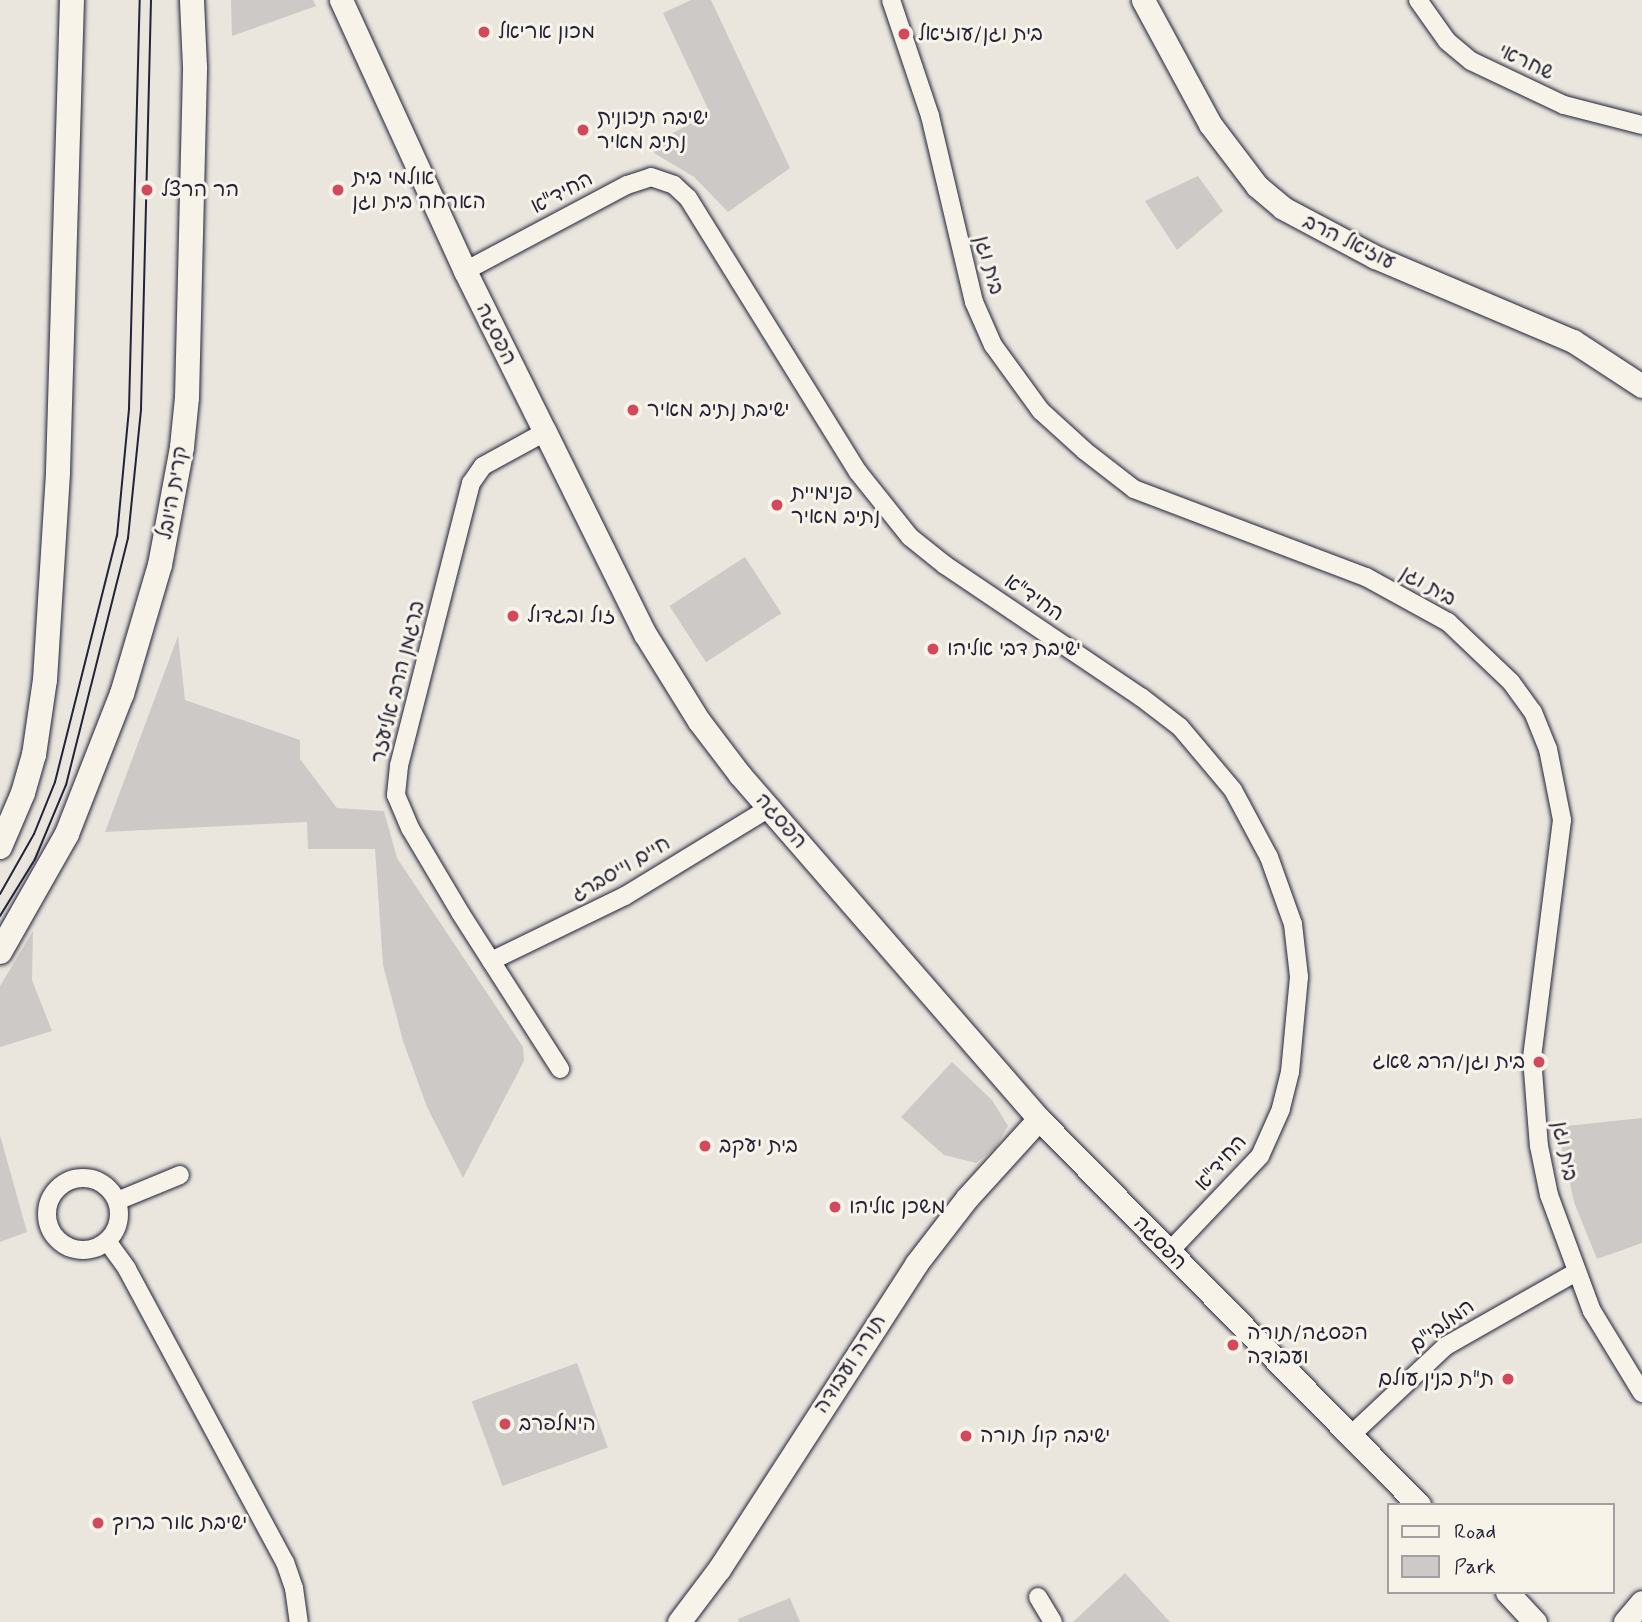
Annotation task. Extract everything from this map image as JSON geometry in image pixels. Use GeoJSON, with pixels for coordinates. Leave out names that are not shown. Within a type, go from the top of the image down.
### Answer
{"type":"FeatureCollection","features":[{"type":"Feature","properties":{"kind":"main road"},"geometry":{"type":"LineString","coordinates":[[0,847],[23,793],[34,755],[45,680],[58,483],[72,0]]}},
{"type":"Feature","properties":{"kind":"main road","name":"קרית היובל"},"geometry":{"type":"LineString","coordinates":[[0,953],[67,834],[121,694],[160,565],[182,447],[187,398],[195,67],[192,0]]}},
{"type":"Feature","properties":{"kind":"street","name":"הפסגה"},"geometry":{"type":"LineString","coordinates":[[341,0],[465,271],[645,634],[699,721],[769,807],[1039,1119],[1349,1437],[1417,1503]]}},
{"type":"Feature","properties":{"kind":"street","name":"בית וגן"},"geometry":{"type":"LineString","coordinates":[[891,0],[930,116],[974,302],[993,345],[1041,411],[1085,451],[1134,489],[1366,578],[1447,622],[1511,682],[1533,712],[1548,749],[1562,820],[1532,1058],[1539,1146],[1549,1195],[1592,1311],[1642,1393]]}},
{"type":"Feature","properties":{"kind":"street","name":"עוזיאל הרב"},"geometry":{"type":"LineString","coordinates":[[1143,0],[1210,124],[1256,186],[1283,208],[1376,257],[1573,341],[1642,386]]}},
{"type":"Feature","properties":{"kind":"street","name":"שחראי"},"geometry":{"type":"LineString","coordinates":[[1418,0],[1447,41],[1471,61],[1564,105],[1642,125]]}},
{"type":"Feature","properties":{"kind":"street","name":"החיד\"א"},"geometry":{"type":"LineString","coordinates":[[465,271],[627,184],[652,177],[674,185],[688,198],[858,472],[910,537],[945,565],[1170,719],[1209,759],[1233,790],[1269,856],[1293,924],[1299,977],[1290,1072],[1281,1109],[1260,1156],[1169,1252]]}},
{"type":"Feature","properties":{"kind":"street","name":"ברגמן הרב אליעזר"},"geometry":{"type":"LineString","coordinates":[[545,432],[483,466],[471,483],[399,766],[396,795],[410,828],[561,1069]]}},
{"type":"Feature","properties":{"kind":"street","name":"חיים וייסברג"},"geometry":{"type":"LineString","coordinates":[[491,961],[625,896],[769,807]]}},
{"type":"Feature","properties":{"kind":"street","name":"תורה ועבודה"},"geometry":{"type":"LineString","coordinates":[[679,1622],[719,1569],[916,1264],[967,1198],[1039,1119]]}},
{"type":"Feature","properties":{"kind":"street"},"geometry":{"type":"LineString","coordinates":[[117,1201],[180,1175]]}},
{"type":"Feature","properties":{"kind":"street"},"geometry":{"type":"LineString","coordinates":[[76,1178],[101,1182],[117,1201],[118,1225],[107,1241],[92,1250],[69,1248],[51,1233],[46,1211],[55,1189],[76,1178]]}},
{"type":"Feature","properties":{"kind":"street"},"geometry":{"type":"LineString","coordinates":[[107,1241],[127,1269],[285,1562],[294,1588],[299,1622]]}},
{"type":"Feature","properties":{"kind":"street","name":"המלבי\"ם"},"geometry":{"type":"LineString","coordinates":[[1349,1437],[1446,1346],[1576,1272]]}},
{"type":"Feature","properties":{"kind":"street"},"geometry":{"type":"LineString","coordinates":[[1509,1594],[1535,1622]]}},
{"type":"Feature","properties":{"kind":"street"},"geometry":{"type":"LineString","coordinates":[[1038,1597],[1053,1622]]}},
{"type":"Feature","properties":{"kind":"street"},"geometry":{"type":"LineString","coordinates":[[1625,1622],[1642,1602]]}},
{"type":"Feature","properties":{"kind":"green space"},"geometry":{"type":"Polygon","coordinates":[[[231,0],[313,0],[316,6],[232,36],[231,0]]]}},
{"type":"Feature","properties":{"kind":"green space"},"geometry":{"type":"Polygon","coordinates":[[[691,0],[711,0],[790,168],[728,212],[694,177],[654,153],[671,134],[710,113],[663,13],[691,0]]]}},
{"type":"Feature","properties":{"kind":"green space"},"geometry":{"type":"Polygon","coordinates":[[[1198,176],[1223,211],[1177,250],[1145,201],[1198,176]]]}},
{"type":"Feature","properties":{"kind":"green space"},"geometry":{"type":"Polygon","coordinates":[[[745,557],[781,613],[706,662],[670,606],[745,557]]]}},
{"type":"Feature","properties":{"kind":"green space"},"geometry":{"type":"Polygon","coordinates":[[[178,636],[185,700],[300,740],[300,759],[337,808],[384,811],[397,858],[523,1047],[524,1061],[463,1178],[427,1107],[403,1041],[383,965],[375,849],[308,849],[307,822],[105,832],[178,636]]]}},
{"type":"Feature","properties":{"kind":"green space"},"geometry":{"type":"Polygon","coordinates":[[[33,931],[32,980],[52,1031],[0,1047],[0,986],[33,931]]]}},
{"type":"Feature","properties":{"kind":"green space"},"geometry":{"type":"Polygon","coordinates":[[[952,1062],[992,1100],[1008,1126],[995,1148],[976,1163],[944,1155],[901,1117],[952,1062]]]}},
{"type":"Feature","properties":{"kind":"green space"},"geometry":{"type":"Polygon","coordinates":[[[1642,1118],[1642,1243],[1597,1259],[1574,1202],[1557,1127],[1642,1118]]]}},
{"type":"Feature","properties":{"kind":"green space"},"geometry":{"type":"Polygon","coordinates":[[[0,1135],[27,1232],[0,1242],[0,1135]]]}},
{"type":"Feature","properties":{"kind":"green space"},"geometry":{"type":"Polygon","coordinates":[[[577,1363],[608,1448],[503,1486],[472,1401],[577,1363]]]}},
{"type":"Feature","properties":{"kind":"green space"},"geometry":{"type":"Polygon","coordinates":[[[1125,1573],[1170,1622],[1073,1622],[1125,1573]]]}},
{"type":"Feature","properties":{"kind":"green space"},"geometry":{"type":"Polygon","coordinates":[[[790,1598],[800,1622],[739,1622],[738,1619],[790,1598]]]}},
{"type":"Feature","properties":{"kind":"tram line"},"geometry":{"type":"LineString","coordinates":[[0,894],[34,834],[55,782],[117,536],[129,408],[140,0]]}},
{"type":"Feature","properties":{"kind":"tram line"},"geometry":{"type":"LineString","coordinates":[[0,916],[35,859],[66,785],[128,538],[141,409],[151,0]]}},
{"type":"Feature","properties":{"kind":"place","name":"מכון אריאל"},"geometry":{"type":"Point","coordinates":[484,32]}},
{"type":"Feature","properties":{"kind":"place","name":"בית וגן/עוזיאל"},"geometry":{"type":"Point","coordinates":[904,34]}},
{"type":"Feature","properties":{"kind":"place","name":"ישיבה תיכונית נתיב מאיר"},"geometry":{"type":"Point","coordinates":[583,130]}},
{"type":"Feature","properties":{"kind":"place","name":"הר הרצל"},"geometry":{"type":"Point","coordinates":[147,190]}},
{"type":"Feature","properties":{"kind":"place","name":"אולמי בית הארחה בית וגן"},"geometry":{"type":"Point","coordinates":[338,190]}},
{"type":"Feature","properties":{"kind":"place","name":"ישיבת נתיב מאיר"},"geometry":{"type":"Point","coordinates":[633,410]}},
{"type":"Feature","properties":{"kind":"place","name":"פנימיית נתיב מאיר"},"geometry":{"type":"Point","coordinates":[777,505]}},
{"type":"Feature","properties":{"kind":"place","name":"זול ובגדול"},"geometry":{"type":"Point","coordinates":[513,616]}},
{"type":"Feature","properties":{"kind":"place","name":"ישיבת דבי אליהו"},"geometry":{"type":"Point","coordinates":[933,649]}},
{"type":"Feature","properties":{"kind":"place","name":"בית וגן/הרב שאג"},"geometry":{"type":"Point","coordinates":[1539,1062]}},
{"type":"Feature","properties":{"kind":"place","name":"בית יעקב"},"geometry":{"type":"Point","coordinates":[705,1146]}},
{"type":"Feature","properties":{"kind":"place","name":"משכן אליהו"},"geometry":{"type":"Point","coordinates":[835,1207]}},
{"type":"Feature","properties":{"kind":"place","name":"הפסגה/תורה ועבודה"},"geometry":{"type":"Point","coordinates":[1233,1345]}},
{"type":"Feature","properties":{"kind":"place","name":"ת\"ת בנין עולם"},"geometry":{"type":"Point","coordinates":[1508,1379]}},
{"type":"Feature","properties":{"kind":"place","name":"הימלפרב"},"geometry":{"type":"Point","coordinates":[505,1424]}},
{"type":"Feature","properties":{"kind":"place","name":"ישיבה קול תורה"},"geometry":{"type":"Point","coordinates":[966,1436]}},
{"type":"Feature","properties":{"kind":"place","name":"ישיבת אור ברוך"},"geometry":{"type":"Point","coordinates":[98,1523]}}]}
